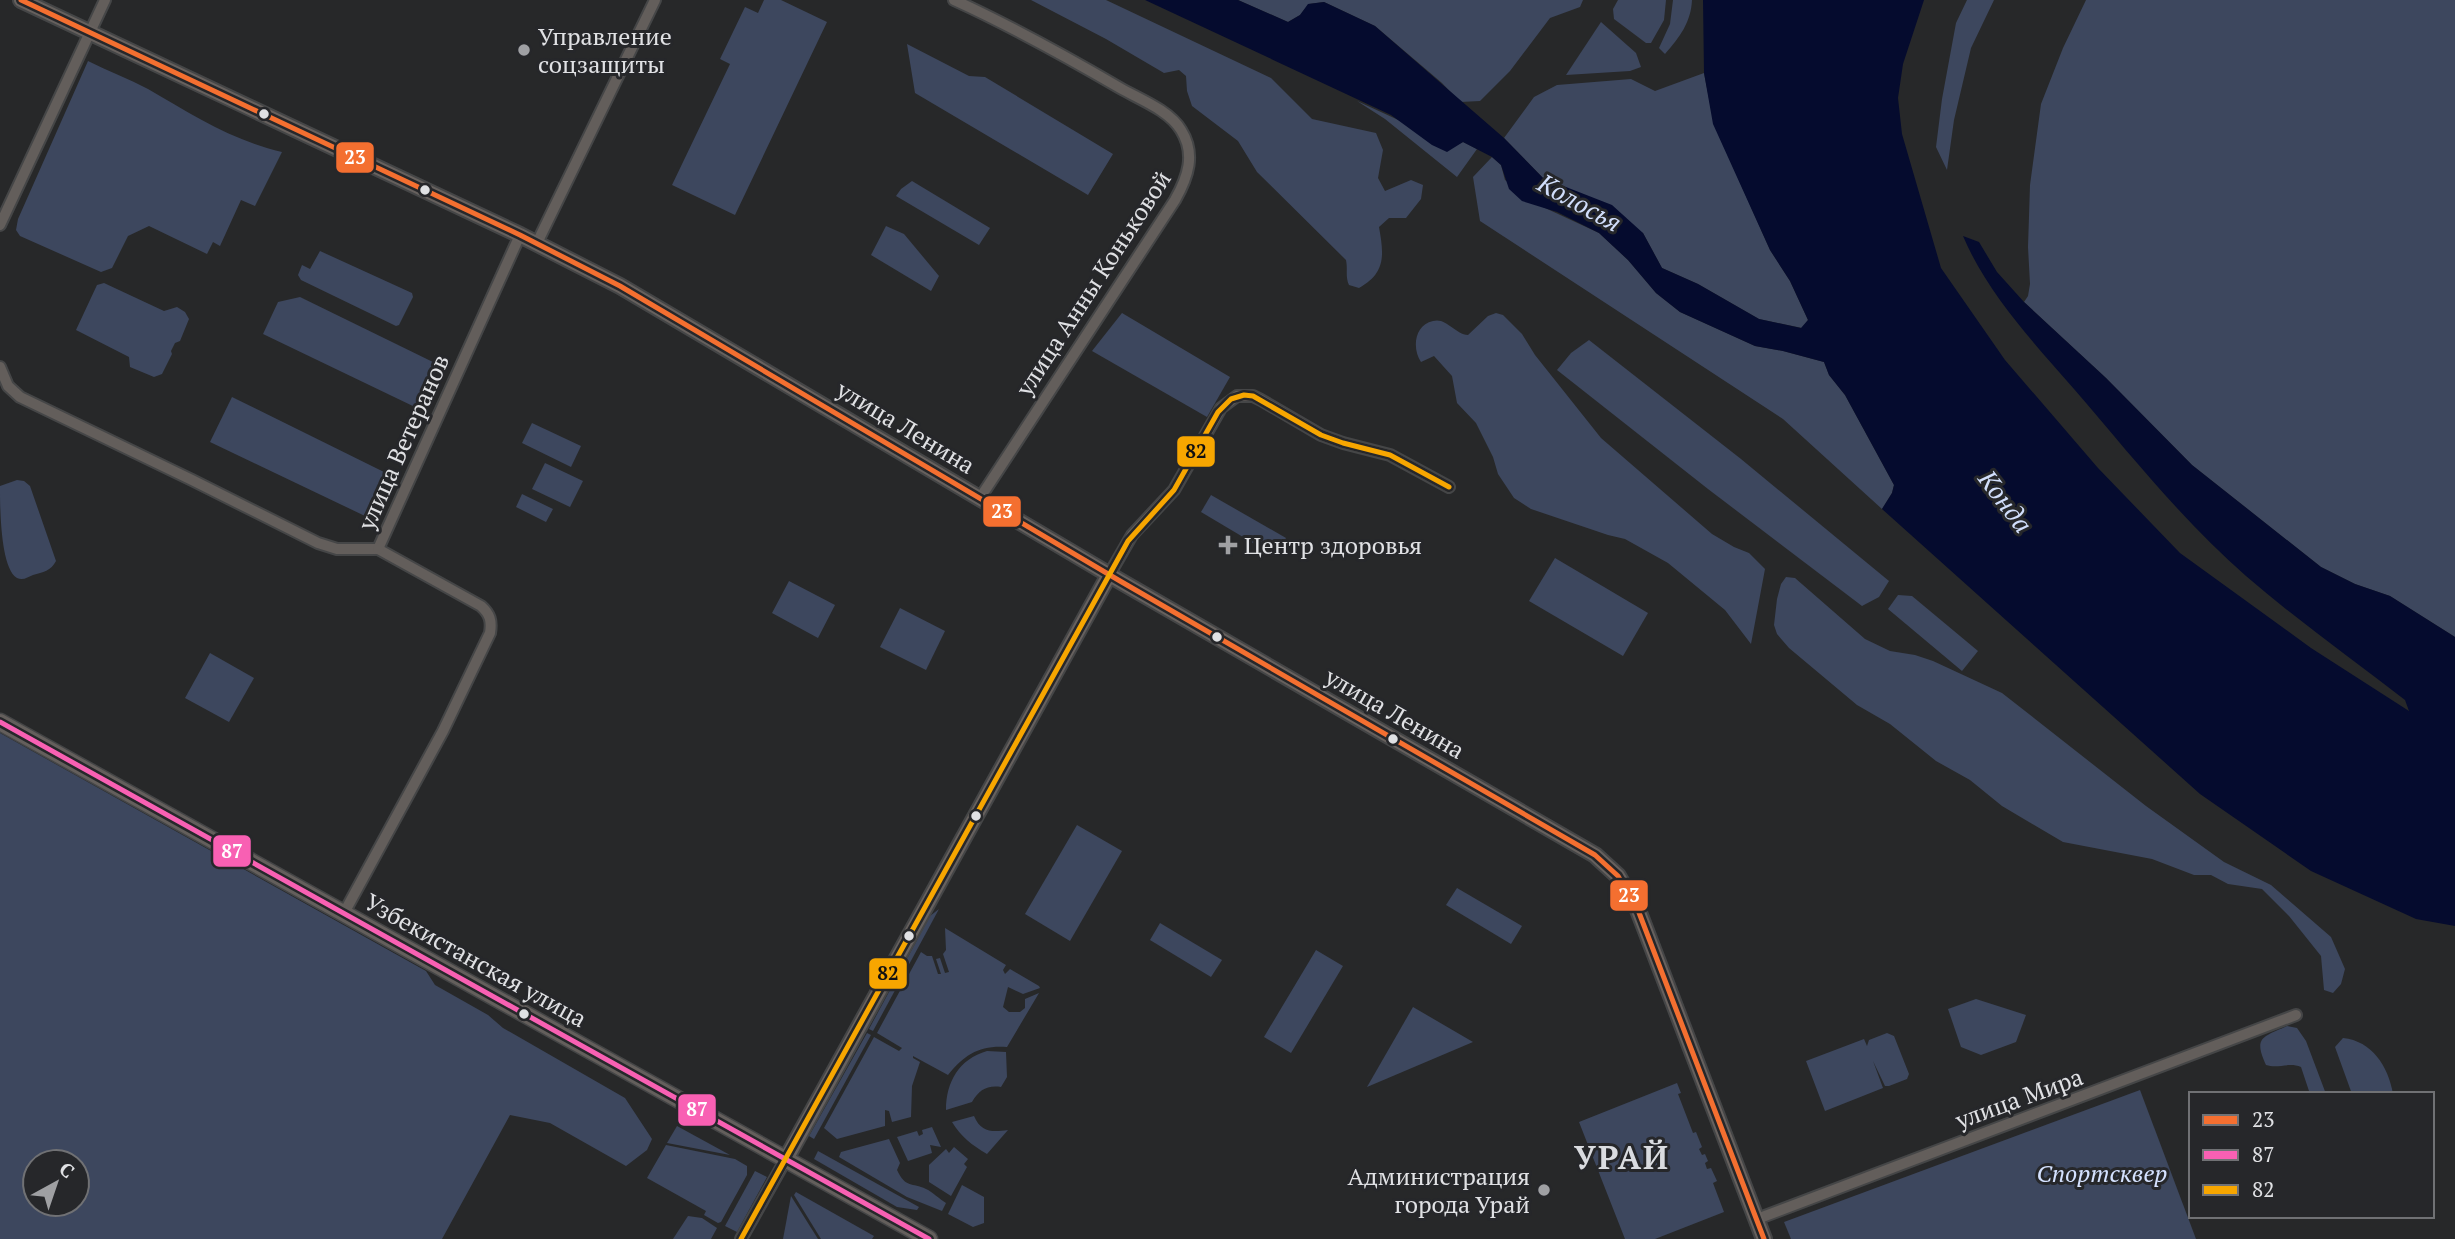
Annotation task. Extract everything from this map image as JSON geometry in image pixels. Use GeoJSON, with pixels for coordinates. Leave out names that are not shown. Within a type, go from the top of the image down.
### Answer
{"type":"FeatureCollection","features":[{"type":"Feature","properties":{"kind":"main road","name":"улица Ленина"},"geometry":{"type":"LineString","coordinates":[[21,0],[537,243],[676,318],[1110,575],[1595,855],[1609,866],[1628,889],[1638,910],[1764,1239]]}},
{"type":"Feature","properties":{"kind":"main road"},"geometry":{"type":"LineString","coordinates":[[786,1159],[1110,575]]}},
{"type":"Feature","properties":{"kind":"main road","name":"Узбекистанская улица"},"geometry":{"type":"LineString","coordinates":[[0,722],[929,1239]]}},
{"type":"Feature","properties":{"kind":"street"},"geometry":{"type":"LineString","coordinates":[[0,225],[105,0]]}},
{"type":"Feature","properties":{"kind":"street"},"geometry":{"type":"LineString","coordinates":[[537,243],[655,0]]}},
{"type":"Feature","properties":{"kind":"street","name":"улица Анны Коньковой"},"geometry":{"type":"LineString","coordinates":[[954,0],[1024,33],[1153,107],[1180,127],[1190,152],[1188,174],[1175,200],[980,498]]}},
{"type":"Feature","properties":{"kind":"street","name":"улица Ветеранов"},"geometry":{"type":"LineString","coordinates":[[344,913],[443,731],[491,626],[488,613],[481,606],[378,549],[520,235]]}},
{"type":"Feature","properties":{"kind":"street"},"geometry":{"type":"LineString","coordinates":[[0,367],[8,386],[20,397],[318,543],[337,549],[378,549]]}},
{"type":"Feature","properties":{"kind":"street"},"geometry":{"type":"LineString","coordinates":[[1110,575],[1132,536],[1174,490],[1220,408],[1237,396],[1253,396],[1332,440],[1390,454],[1449,487]]}},
{"type":"Feature","properties":{"kind":"street","name":"улица Мира"},"geometry":{"type":"LineString","coordinates":[[1757,1219],[2296,1015]]}},
{"type":"Feature","properties":{"kind":"street"},"geometry":{"type":"LineString","coordinates":[[741,1239],[786,1159]]}},
{"type":"Feature","properties":{"kind":"green space"},"geometry":{"type":"Polygon","coordinates":[[[764,0],[781,0],[827,22],[735,215],[672,185],[730,64],[720,59],[745,7],[758,13],[764,0]]]}},
{"type":"Feature","properties":{"kind":"green space"},"geometry":{"type":"Polygon","coordinates":[[[1031,0],[1106,0],[1271,78],[1312,119],[1376,133],[1383,150],[1378,178],[1385,191],[1411,180],[1423,185],[1421,199],[1406,218],[1389,218],[1379,227],[1382,255],[1379,269],[1374,276],[1359,288],[1349,285],[1346,260],[1257,172],[1238,141],[1192,106],[1186,76],[1179,70],[1164,73],[1031,0]]]}},
{"type":"Feature","properties":{"kind":"green space"},"geometry":{"type":"Polygon","coordinates":[[[1238,0],[1583,0],[1580,7],[1550,18],[1510,71],[1480,101],[1460,102],[1442,83],[1375,26],[1324,2],[1309,4],[1300,15],[1288,22],[1238,0]]]}},
{"type":"Feature","properties":{"kind":"green space"},"geometry":{"type":"Polygon","coordinates":[[[1618,0],[1666,0],[1664,20],[1651,43],[1646,43],[1614,19],[1613,9],[1618,0]]]}},
{"type":"Feature","properties":{"kind":"green space"},"geometry":{"type":"Polygon","coordinates":[[[1673,0],[1692,0],[1684,29],[1665,54],[1659,48],[1670,24],[1673,0]]]}},
{"type":"Feature","properties":{"kind":"green space"},"geometry":{"type":"Polygon","coordinates":[[[1967,0],[1994,0],[1971,48],[1954,120],[1947,170],[1936,147],[1956,23],[1967,0]]]}},
{"type":"Feature","properties":{"kind":"green space"},"geometry":{"type":"Polygon","coordinates":[[[2086,0],[2455,0],[2455,637],[2390,596],[2355,584],[2321,567],[2192,465],[2106,378],[2024,302],[2030,284],[2030,185],[2041,104],[2086,0]]]}},
{"type":"Feature","properties":{"kind":"green space"},"geometry":{"type":"Polygon","coordinates":[[[1601,22],[1636,53],[1641,67],[1630,71],[1566,75],[1601,22]]]}},
{"type":"Feature","properties":{"kind":"green space"},"geometry":{"type":"Polygon","coordinates":[[[907,44],[969,76],[985,77],[1113,154],[1088,195],[915,93],[907,44]]]}},
{"type":"Feature","properties":{"kind":"green space"},"geometry":{"type":"Polygon","coordinates":[[[88,61],[148,89],[229,134],[282,152],[255,206],[241,200],[220,246],[213,242],[207,254],[149,226],[128,236],[112,268],[101,272],[20,236],[16,230],[18,219],[88,61]]]}},
{"type":"Feature","properties":{"kind":"green space"},"geometry":{"type":"Polygon","coordinates":[[[1704,73],[1714,124],[1770,250],[1790,281],[1808,320],[1802,328],[1759,319],[1698,284],[1662,268],[1643,233],[1564,187],[1543,178],[1504,138],[1534,97],[1557,85],[1631,79],[1655,91],[1704,73]]]}},
{"type":"Feature","properties":{"kind":"green space"},"geometry":{"type":"Polygon","coordinates":[[[1357,101],[1455,146],[1463,142],[1477,149],[1457,177],[1385,119],[1357,101]]]}},
{"type":"Feature","properties":{"kind":"green space"},"geometry":{"type":"Polygon","coordinates":[[[1492,157],[1501,165],[1505,180],[1543,207],[1599,233],[1628,260],[1656,293],[1680,312],[1755,346],[1824,362],[1894,485],[1882,509],[1783,419],[1480,221],[1473,177],[1492,157]]]}},
{"type":"Feature","properties":{"kind":"green space"},"geometry":{"type":"Polygon","coordinates":[[[912,181],[990,228],[979,245],[896,196],[912,181]]]}},
{"type":"Feature","properties":{"kind":"green space"},"geometry":{"type":"Polygon","coordinates":[[[886,226],[904,234],[939,276],[931,291],[871,255],[886,226]]]}},
{"type":"Feature","properties":{"kind":"green space"},"geometry":{"type":"Polygon","coordinates":[[[320,251],[412,293],[413,297],[399,325],[396,326],[301,280],[298,275],[302,265],[310,269],[320,251]]]}},
{"type":"Feature","properties":{"kind":"green space"},"geometry":{"type":"Polygon","coordinates":[[[104,283],[164,311],[177,307],[185,312],[189,319],[162,374],[154,377],[130,367],[129,357],[76,330],[97,285],[104,283]]]}},
{"type":"Feature","properties":{"kind":"green space"},"geometry":{"type":"Polygon","coordinates":[[[300,297],[437,364],[417,408],[263,334],[278,302],[300,297]]]}},
{"type":"Feature","properties":{"kind":"green space"},"geometry":{"type":"Polygon","coordinates":[[[1122,313],[1230,377],[1207,417],[1092,351],[1122,313]]]}},
{"type":"Feature","properties":{"kind":"green space"},"geometry":{"type":"Polygon","coordinates":[[[1496,313],[1503,315],[1522,334],[1535,355],[1601,438],[1712,534],[1749,553],[1765,569],[1751,644],[1725,610],[1668,563],[1625,539],[1531,509],[1514,498],[1498,474],[1493,457],[1476,423],[1457,403],[1452,376],[1434,356],[1421,362],[1416,351],[1418,332],[1427,323],[1442,321],[1468,335],[1488,316],[1496,313]]]}},
{"type":"Feature","properties":{"kind":"green space"},"geometry":{"type":"Polygon","coordinates":[[[1589,340],[1741,459],[1889,581],[1879,597],[1862,606],[1557,370],[1571,353],[1589,340]]]}},
{"type":"Feature","properties":{"kind":"green space"},"geometry":{"type":"Polygon","coordinates":[[[232,397],[386,473],[365,516],[210,442],[232,397]]]}},
{"type":"Feature","properties":{"kind":"green space"},"geometry":{"type":"Polygon","coordinates":[[[532,423],[581,446],[571,467],[522,443],[532,423]]]}},
{"type":"Feature","properties":{"kind":"green space"},"geometry":{"type":"Polygon","coordinates":[[[545,463],[583,481],[570,507],[532,489],[545,463]]]}},
{"type":"Feature","properties":{"kind":"green space"},"geometry":{"type":"Polygon","coordinates":[[[17,480],[30,486],[56,561],[46,571],[21,579],[11,572],[7,562],[0,507],[0,486],[17,480]]]}},
{"type":"Feature","properties":{"kind":"green space"},"geometry":{"type":"Polygon","coordinates":[[[522,494],[553,509],[546,522],[516,507],[522,494]]]}},
{"type":"Feature","properties":{"kind":"green space"},"geometry":{"type":"Polygon","coordinates":[[[1211,495],[1286,538],[1275,556],[1201,512],[1211,495]]]}},
{"type":"Feature","properties":{"kind":"green space"},"geometry":{"type":"Polygon","coordinates":[[[1555,558],[1648,613],[1623,656],[1529,601],[1555,558]]]}},
{"type":"Feature","properties":{"kind":"green space"},"geometry":{"type":"Polygon","coordinates":[[[1786,577],[1795,578],[1865,639],[1890,651],[1933,661],[2002,693],[2146,806],[2224,862],[2271,885],[2331,937],[2345,969],[2341,984],[2333,993],[2324,990],[2321,956],[2289,916],[2262,889],[2228,884],[2211,875],[2194,875],[2152,859],[2063,842],[2002,806],[1970,780],[1936,761],[1890,724],[1857,705],[1789,648],[1777,634],[1774,625],[1777,599],[1786,577]]]}},
{"type":"Feature","properties":{"kind":"green space"},"geometry":{"type":"Polygon","coordinates":[[[789,581],[835,605],[818,638],[772,613],[789,581]]]}},
{"type":"Feature","properties":{"kind":"green space"},"geometry":{"type":"Polygon","coordinates":[[[1898,595],[1912,596],[1978,651],[1962,671],[1888,609],[1898,595]]]}},
{"type":"Feature","properties":{"kind":"green space"},"geometry":{"type":"Polygon","coordinates":[[[900,608],[945,631],[926,670],[880,647],[900,608]]]}},
{"type":"Feature","properties":{"kind":"green space"},"geometry":{"type":"Polygon","coordinates":[[[210,653],[254,678],[229,722],[185,698],[210,653]]]}},
{"type":"Feature","properties":{"kind":"green space"},"geometry":{"type":"Polygon","coordinates":[[[0,733],[426,971],[435,985],[488,1015],[503,1028],[625,1098],[652,1139],[647,1150],[626,1166],[550,1123],[510,1115],[442,1239],[0,1239],[0,733]]]}},
{"type":"Feature","properties":{"kind":"green space"},"geometry":{"type":"Polygon","coordinates":[[[1077,825],[1122,851],[1070,941],[1025,914],[1077,825]]]}},
{"type":"Feature","properties":{"kind":"green space"},"geometry":{"type":"Polygon","coordinates":[[[1457,888],[1522,926],[1511,944],[1446,905],[1457,888]]]}},
{"type":"Feature","properties":{"kind":"green space"},"geometry":{"type":"Polygon","coordinates":[[[939,909],[873,1031],[869,1029],[930,916],[939,909]]]}},
{"type":"Feature","properties":{"kind":"green space"},"geometry":{"type":"Polygon","coordinates":[[[1160,923],[1222,960],[1211,977],[1150,940],[1160,923]]]}},
{"type":"Feature","properties":{"kind":"green space"},"geometry":{"type":"Polygon","coordinates":[[[945,928],[1006,965],[1003,970],[1005,974],[1010,969],[1039,986],[1040,988],[1023,994],[1008,987],[1003,1007],[1009,1012],[1020,1012],[1025,1008],[1025,999],[1039,993],[1007,1047],[974,1052],[948,1075],[913,1056],[920,1062],[912,1086],[911,1117],[892,1122],[889,1111],[885,1110],[885,1126],[837,1139],[824,1128],[874,1037],[899,1051],[902,1048],[877,1033],[921,952],[932,956],[938,974],[941,974],[936,959],[940,958],[945,973],[949,972],[943,954],[946,950],[945,928]]]}},
{"type":"Feature","properties":{"kind":"green space"},"geometry":{"type":"Polygon","coordinates":[[[1316,950],[1343,966],[1291,1053],[1264,1037],[1316,950]]]}},
{"type":"Feature","properties":{"kind":"green space"},"geometry":{"type":"Polygon","coordinates":[[[1976,999],[2026,1015],[2016,1042],[1981,1055],[1961,1047],[1948,1009],[1976,999]]]}},
{"type":"Feature","properties":{"kind":"green space"},"geometry":{"type":"Polygon","coordinates":[[[1413,1007],[1473,1042],[1367,1087],[1413,1007]]]}},
{"type":"Feature","properties":{"kind":"green space"},"geometry":{"type":"Polygon","coordinates":[[[2287,1026],[2297,1028],[2306,1041],[2325,1092],[2309,1092],[2301,1067],[2266,1065],[2260,1049],[2261,1043],[2272,1033],[2287,1026]]]}},
{"type":"Feature","properties":{"kind":"green space"},"geometry":{"type":"Polygon","coordinates":[[[867,1033],[871,1035],[814,1139],[809,1136],[867,1033]]]}},
{"type":"Feature","properties":{"kind":"green space"},"geometry":{"type":"Polygon","coordinates":[[[1887,1033],[1894,1036],[1909,1074],[1907,1079],[1885,1086],[1873,1061],[1883,1088],[1825,1111],[1806,1061],[1864,1039],[1867,1046],[1869,1040],[1887,1033]]]}},
{"type":"Feature","properties":{"kind":"green space"},"geometry":{"type":"Polygon","coordinates":[[[2343,1038],[2362,1044],[2370,1050],[2383,1065],[2393,1092],[2351,1092],[2335,1047],[2343,1038]]]}},
{"type":"Feature","properties":{"kind":"green space"},"geometry":{"type":"Polygon","coordinates":[[[987,1051],[1006,1052],[1007,1077],[1001,1087],[988,1088],[981,1091],[972,1102],[946,1110],[948,1090],[956,1073],[969,1060],[987,1051]]]}},
{"type":"Feature","properties":{"kind":"green space"},"geometry":{"type":"Polygon","coordinates":[[[1677,1083],[1681,1093],[1678,1094],[1693,1133],[1696,1132],[1702,1147],[1699,1149],[1708,1161],[1705,1163],[1707,1169],[1711,1168],[1717,1181],[1713,1183],[1724,1212],[1655,1239],[1625,1239],[1579,1122],[1677,1083]]]}},
{"type":"Feature","properties":{"kind":"green space","name":"Спортсквер"},"geometry":{"type":"Polygon","coordinates":[[[2140,1090],[2196,1239],[1791,1239],[1784,1222],[2140,1090]]]}},
{"type":"Feature","properties":{"kind":"green space"},"geometry":{"type":"Polygon","coordinates":[[[974,1116],[980,1126],[988,1130],[1008,1130],[987,1154],[967,1140],[952,1122],[974,1116]]]}},
{"type":"Feature","properties":{"kind":"green space"},"geometry":{"type":"Polygon","coordinates":[[[677,1126],[730,1155],[667,1143],[677,1126]]]}},
{"type":"Feature","properties":{"kind":"green space"},"geometry":{"type":"Polygon","coordinates":[[[932,1127],[941,1147],[930,1145],[932,1153],[908,1161],[897,1137],[917,1131],[919,1136],[923,1134],[922,1130],[932,1127]]]}},
{"type":"Feature","properties":{"kind":"green space"},"geometry":{"type":"Polygon","coordinates":[[[889,1139],[900,1163],[897,1170],[900,1176],[906,1183],[929,1190],[946,1203],[942,1211],[907,1197],[839,1157],[841,1152],[889,1139]]]}},
{"type":"Feature","properties":{"kind":"green space"},"geometry":{"type":"Polygon","coordinates":[[[666,1145],[735,1159],[747,1166],[747,1175],[721,1222],[704,1215],[706,1211],[647,1178],[666,1145]]]}},
{"type":"Feature","properties":{"kind":"green space"},"geometry":{"type":"Polygon","coordinates":[[[954,1147],[968,1159],[964,1164],[967,1167],[951,1196],[929,1182],[929,1165],[946,1149],[949,1153],[954,1147]]]}},
{"type":"Feature","properties":{"kind":"green space"},"geometry":{"type":"Polygon","coordinates":[[[818,1151],[919,1207],[917,1210],[897,1207],[814,1159],[818,1151]]]}},
{"type":"Feature","properties":{"kind":"green space"},"geometry":{"type":"Polygon","coordinates":[[[755,1171],[767,1177],[737,1232],[725,1226],[755,1171]]]}},
{"type":"Feature","properties":{"kind":"green space"},"geometry":{"type":"Polygon","coordinates":[[[962,1185],[984,1197],[984,1223],[973,1227],[948,1214],[962,1185]]]}},
{"type":"Feature","properties":{"kind":"green space"},"geometry":{"type":"Polygon","coordinates":[[[796,1192],[874,1236],[872,1239],[821,1239],[794,1195],[796,1192]]]}},
{"type":"Feature","properties":{"kind":"green space"},"geometry":{"type":"Polygon","coordinates":[[[791,1196],[818,1239],[783,1239],[791,1196]]]}},
{"type":"Feature","properties":{"kind":"green space"},"geometry":{"type":"Polygon","coordinates":[[[688,1216],[702,1218],[717,1228],[711,1239],[673,1239],[688,1216]]]}},
{"type":"Feature","properties":{"kind":"water"},"geometry":{"type":"Polygon","coordinates":[[[1145,0],[1238,0],[1288,22],[1300,15],[1308,4],[1324,2],[1375,26],[1504,138],[1543,178],[1612,205],[1643,233],[1662,268],[1698,284],[1759,319],[1801,328],[1808,320],[1790,281],[1770,250],[1713,124],[1704,73],[1703,0],[1924,0],[1903,64],[1898,98],[1902,134],[1941,268],[2005,360],[2098,468],[2180,553],[2311,648],[2409,711],[2405,700],[2265,592],[2178,510],[2012,317],[1985,277],[1963,236],[1979,242],[1997,272],[2024,302],[2106,378],[2192,465],[2321,567],[2355,584],[2390,596],[2455,637],[2455,926],[2416,919],[2311,871],[2200,794],[1882,509],[1894,485],[1824,362],[1755,346],[1680,312],[1656,293],[1628,260],[1599,233],[1557,212],[1522,201],[1509,189],[1501,165],[1492,157],[1463,142],[1447,152],[1432,145],[1391,115],[1145,0]]]}},
{"type":"Feature","properties":{"kind":"transit line","name":"23"},"geometry":{"type":"LineString","coordinates":[[21,0],[520,235],[620,286],[1120,581],[1595,855],[1618,876],[1638,910],[1764,1239]]}},
{"type":"Feature","properties":{"kind":"transit line","name":"82"},"geometry":{"type":"LineString","coordinates":[[741,1239],[1128,541],[1174,490],[1218,412],[1231,399],[1244,395],[1253,396],[1321,435],[1390,455],[1449,487]]}},
{"type":"Feature","properties":{"kind":"transit line","name":"87"},"geometry":{"type":"LineString","coordinates":[[0,722],[929,1239]]}},
{"type":"Feature","properties":{"kind":"place","name":"Управление соцзащиты"},"geometry":{"type":"Point","coordinates":[524,50]}},
{"type":"Feature","properties":{"kind":"place","name":"Центр здоровья"},"geometry":{"type":"Point","coordinates":[1228,545]}},
{"type":"Feature","properties":{"kind":"place","name":"Администрация города Урай"},"geometry":{"type":"Point","coordinates":[1544,1190]}},
{"type":"Feature","properties":{"kind":"district","name":"УРАЙ"},"geometry":{"type":"Point","coordinates":[1622,1157]}},
{"type":"Feature","properties":{"kind":"water label","name":"Колосья"},"geometry":{"type":"Point","coordinates":[1580,202]}},
{"type":"Feature","properties":{"kind":"water label","name":"Конда"},"geometry":{"type":"Point","coordinates":[2006,501]}}]}
